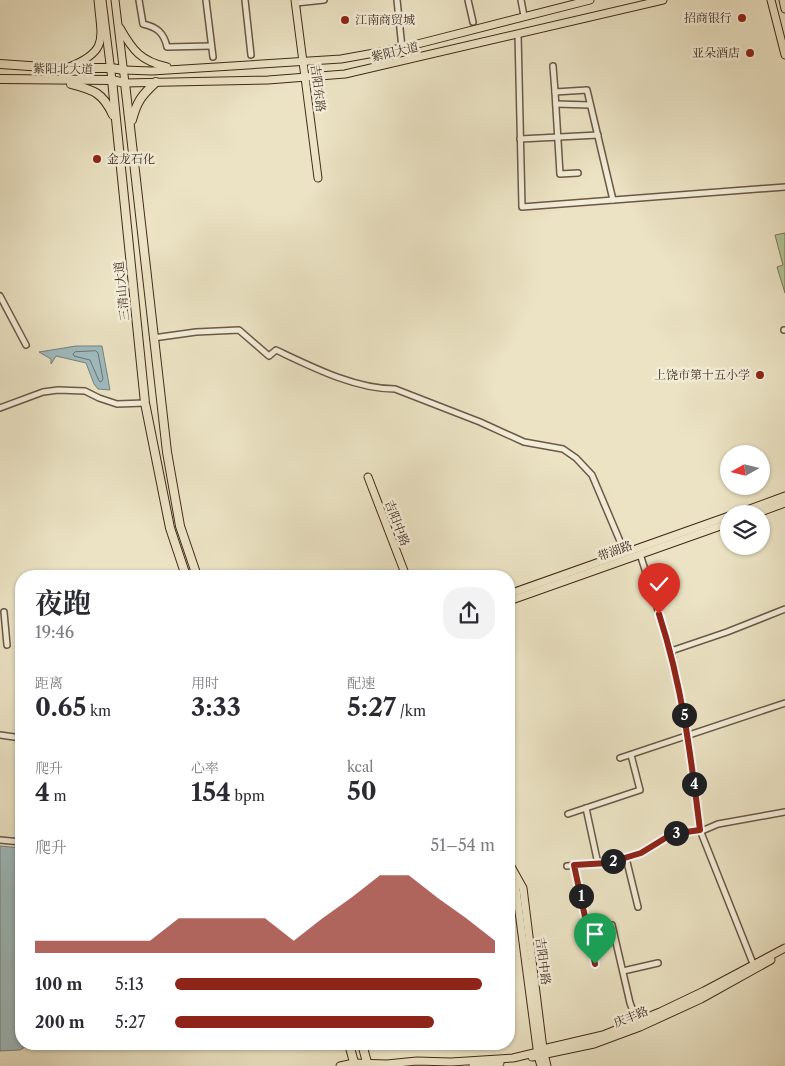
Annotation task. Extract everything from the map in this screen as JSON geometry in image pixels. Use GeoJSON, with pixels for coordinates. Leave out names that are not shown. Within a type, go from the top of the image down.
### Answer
{"type":"FeatureCollection","features":[{"type":"Feature","properties":{"kind":"highway","name":"紫阳北大道"},"geometry":{"type":"LineString","coordinates":[[0,64],[124,70]]}},
{"type":"Feature","properties":{"kind":"highway"},"geometry":{"type":"LineString","coordinates":[[50,80],[58,68]]}},
{"type":"Feature","properties":{"kind":"highway"},"geometry":{"type":"LineString","coordinates":[[58,68],[56,76],[60,81],[88,88],[96,92],[107,102],[116,124]]}},
{"type":"Feature","properties":{"kind":"highway","name":"紫阳北大道"},"geometry":{"type":"LineString","coordinates":[[0,79],[112,80],[125,83]]}},
{"type":"Feature","properties":{"kind":"highway","name":"三清山大道"},"geometry":{"type":"LineString","coordinates":[[112,80],[145,403],[170,528],[184,570]]}},
{"type":"Feature","properties":{"kind":"highway"},"geometry":{"type":"LineString","coordinates":[[130,124],[137,102],[155,82]]}},
{"type":"Feature","properties":{"kind":"highway","name":"三清山大道"},"geometry":{"type":"LineString","coordinates":[[125,83],[167,452],[180,526],[196,570]]}},
{"type":"Feature","properties":{"kind":"highway"},"geometry":{"type":"LineString","coordinates":[[350,1050],[354,1065]]}},
{"type":"Feature","properties":{"kind":"highway"},"geometry":{"type":"LineString","coordinates":[[364,1050],[368,1065]]}},
{"type":"Feature","properties":{"kind":"main road"},"geometry":{"type":"LineString","coordinates":[[58,68],[84,61],[95,53],[100,43],[98,0]]}},
{"type":"Feature","properties":{"kind":"main road","name":"三清山大道"},"geometry":{"type":"LineString","coordinates":[[102,0],[112,80]]}},
{"type":"Feature","properties":{"kind":"main road","name":"三清山大道"},"geometry":{"type":"LineString","coordinates":[[115,0],[125,83]]}},
{"type":"Feature","properties":{"kind":"main road","name":"紫阳大道"},"geometry":{"type":"LineString","coordinates":[[124,70],[152,71],[341,59],[402,48],[590,0]]}},
{"type":"Feature","properties":{"kind":"main road","name":"紫阳大道"},"geometry":{"type":"LineString","coordinates":[[125,83],[305,78],[345,74],[374,69],[663,0]]}},
{"type":"Feature","properties":{"kind":"main road"},"geometry":{"type":"LineString","coordinates":[[771,0],[785,55]]}},
{"type":"Feature","properties":{"kind":"main road"},"geometry":{"type":"LineString","coordinates":[[783,0],[785,9]]}},
{"type":"Feature","properties":{"kind":"main road","name":"吉阳东路"},"geometry":{"type":"LineString","coordinates":[[296,2],[318,178]]}},
{"type":"Feature","properties":{"kind":"main road"},"geometry":{"type":"LineString","coordinates":[[118,25],[133,50],[145,60],[174,69]]}},
{"type":"Feature","properties":{"kind":"main road"},"geometry":{"type":"LineString","coordinates":[[152,71],[151,76],[155,82]]}},
{"type":"Feature","properties":{"kind":"main road","name":"吉阳中路"},"geometry":{"type":"LineString","coordinates":[[368,477],[404,570]]}},
{"type":"Feature","properties":{"kind":"main road"},"geometry":{"type":"LineString","coordinates":[[760,505],[785,496]]}},
{"type":"Feature","properties":{"kind":"main road"},"geometry":{"type":"LineString","coordinates":[[770,508],[785,503]]}},
{"type":"Feature","properties":{"kind":"main road","name":"带湖路"},"geometry":{"type":"LineString","coordinates":[[515,592],[720,519]]}},
{"type":"Feature","properties":{"kind":"main road","name":"带湖路"},"geometry":{"type":"LineString","coordinates":[[515,600],[720,526]]}},
{"type":"Feature","properties":{"kind":"main road","name":"吉阳中路"},"geometry":{"type":"LineString","coordinates":[[515,874],[523,888],[541,1066]]}},
{"type":"Feature","properties":{"kind":"main road","name":"吉阳中路"},"geometry":{"type":"LineString","coordinates":[[515,887],[541,1053],[548,1066]]}},
{"type":"Feature","properties":{"kind":"main road"},"geometry":{"type":"LineString","coordinates":[[754,966],[785,948]]}},
{"type":"Feature","properties":{"kind":"main road","name":"庆丰路"},"geometry":{"type":"LineString","coordinates":[[473,1066],[519,1061],[541,1053],[594,1044],[638,1024],[702,999],[754,966],[785,953]]}},
{"type":"Feature","properties":{"kind":"main road"},"geometry":{"type":"LineString","coordinates":[[340,1066],[513,1058],[541,1053]]}},
{"type":"Feature","properties":{"kind":"street"},"geometry":{"type":"LineString","coordinates":[[139,0],[143,24],[159,30],[165,38],[167,47],[211,46]]}},
{"type":"Feature","properties":{"kind":"street"},"geometry":{"type":"LineString","coordinates":[[206,0],[213,57]]}},
{"type":"Feature","properties":{"kind":"street"},"geometry":{"type":"LineString","coordinates":[[245,0],[251,55]]}},
{"type":"Feature","properties":{"kind":"street"},"geometry":{"type":"LineString","coordinates":[[296,2],[324,0]]}},
{"type":"Feature","properties":{"kind":"street"},"geometry":{"type":"LineString","coordinates":[[397,0],[402,48]]}},
{"type":"Feature","properties":{"kind":"street"},"geometry":{"type":"LineString","coordinates":[[468,0],[473,22]]}},
{"type":"Feature","properties":{"kind":"street"},"geometry":{"type":"LineString","coordinates":[[521,0],[524,16]]}},
{"type":"Feature","properties":{"kind":"street"},"geometry":{"type":"LineString","coordinates":[[518,34],[522,207],[785,187]]}},
{"type":"Feature","properties":{"kind":"street"},"geometry":{"type":"LineString","coordinates":[[553,66],[560,174],[578,173]]}},
{"type":"Feature","properties":{"kind":"street"},"geometry":{"type":"LineString","coordinates":[[555,92],[587,90],[613,200]]}},
{"type":"Feature","properties":{"kind":"street"},"geometry":{"type":"LineString","coordinates":[[556,104],[590,104]]}},
{"type":"Feature","properties":{"kind":"street"},"geometry":{"type":"LineString","coordinates":[[520,139],[598,135]]}},
{"type":"Feature","properties":{"kind":"street"},"geometry":{"type":"LineString","coordinates":[[0,296],[26,345]]}},
{"type":"Feature","properties":{"kind":"street"},"geometry":{"type":"LineString","coordinates":[[153,338],[196,332],[239,330],[269,356],[276,350],[337,376],[382,389],[395,389],[480,422],[524,442],[563,449],[576,458],[592,475],[625,553]]}},
{"type":"Feature","properties":{"kind":"street"},"geometry":{"type":"LineString","coordinates":[[0,408],[34,394],[58,390],[85,391],[98,398],[117,404],[145,403]]}},
{"type":"Feature","properties":{"kind":"street"},"geometry":{"type":"LineString","coordinates":[[640,554],[672,651],[688,735],[700,830],[754,966]]}},
{"type":"Feature","properties":{"kind":"street"},"geometry":{"type":"LineString","coordinates":[[672,651],[785,609]]}},
{"type":"Feature","properties":{"kind":"street"},"geometry":{"type":"LineString","coordinates":[[4,612],[7,645]]}},
{"type":"Feature","properties":{"kind":"street"},"geometry":{"type":"LineString","coordinates":[[620,758],[785,703]]}},
{"type":"Feature","properties":{"kind":"street"},"geometry":{"type":"LineString","coordinates":[[0,736],[15,737]]}},
{"type":"Feature","properties":{"kind":"street"},"geometry":{"type":"LineString","coordinates":[[568,814],[640,790],[631,755]]}},
{"type":"Feature","properties":{"kind":"street"},"geometry":{"type":"LineString","coordinates":[[586,808],[598,864]]}},
{"type":"Feature","properties":{"kind":"street"},"geometry":{"type":"LineString","coordinates":[[567,866],[608,863],[641,853],[672,834],[785,812]]}},
{"type":"Feature","properties":{"kind":"street"},"geometry":{"type":"LineString","coordinates":[[0,840],[15,841]]}},
{"type":"Feature","properties":{"kind":"street"},"geometry":{"type":"LineString","coordinates":[[626,858],[638,907]]}},
{"type":"Feature","properties":{"kind":"street"},"geometry":{"type":"LineString","coordinates":[[574,865],[595,964]]}},
{"type":"Feature","properties":{"kind":"street"},"geometry":{"type":"LineString","coordinates":[[612,925],[630,1003],[638,1024]]}},
{"type":"Feature","properties":{"kind":"street"},"geometry":{"type":"LineString","coordinates":[[623,971],[658,963]]}},
{"type":"Feature","properties":{"kind":"green space"},"geometry":{"type":"Polygon","coordinates":[[[785,233],[785,293],[777,267],[783,265],[775,235],[785,233]]]}},
{"type":"Feature","properties":{"kind":"water"},"geometry":{"type":"Polygon","coordinates":[[[76,346],[102,346],[110,390],[98,389],[94,384],[86,363],[56,356],[51,364],[51,359],[39,352],[76,346]]]}},
{"type":"Feature","properties":{"kind":"water"},"geometry":{"type":"Polygon","coordinates":[[[0,846],[15,847],[15,1050],[20,1050],[0,1051],[0,846]]]}},
{"type":"Feature","properties":{"kind":"place","name":"招商银行"},"geometry":{"type":"Point","coordinates":[742,18]}},
{"type":"Feature","properties":{"kind":"place","name":"江南商贸城"},"geometry":{"type":"Point","coordinates":[345,20]}},
{"type":"Feature","properties":{"kind":"place","name":"亚朵酒店"},"geometry":{"type":"Point","coordinates":[750,53]}},
{"type":"Feature","properties":{"kind":"place","name":"金龙石化"},"geometry":{"type":"Point","coordinates":[97,159]}},
{"type":"Feature","properties":{"kind":"place","name":"上饶市第十五小学"},"geometry":{"type":"Point","coordinates":[760,375]}},
{"type":"Feature","properties":{"kind":"route"},"geometry":{"type":"LineString","coordinates":[[595,964],[574,865],[608,863],[641,853],[672,834],[700,830],[688,735],[672,651],[659,614]]}}]}
